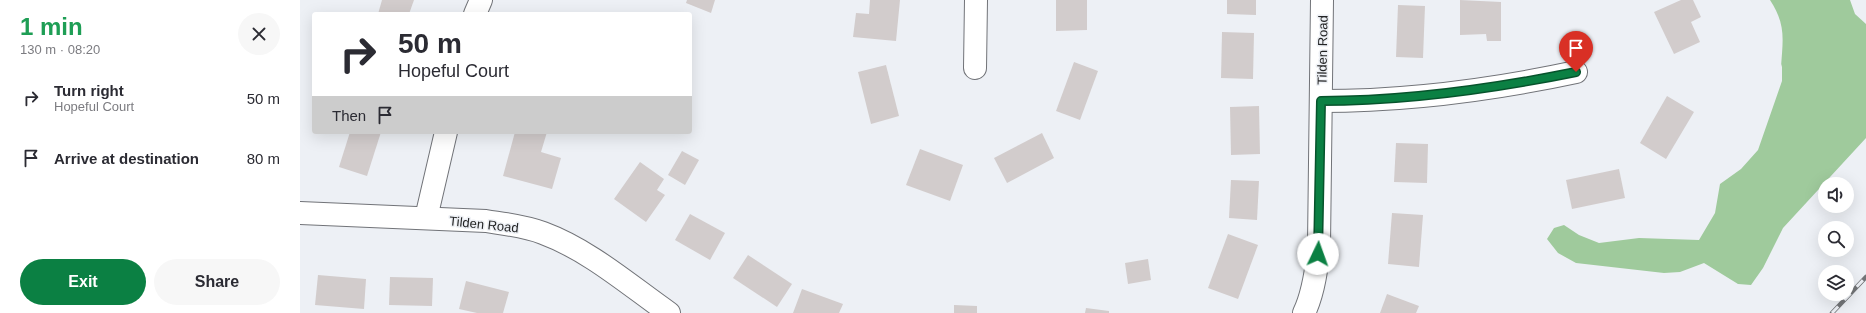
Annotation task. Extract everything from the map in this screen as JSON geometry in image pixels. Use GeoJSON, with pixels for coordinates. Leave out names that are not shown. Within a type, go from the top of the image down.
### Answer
{"type":"FeatureCollection","features":[{"type":"Feature","properties":{"kind":"street"},"geometry":{"type":"LineString","coordinates":[[476,12],[480,0]]}},
{"type":"Feature","properties":{"kind":"street"},"geometry":{"type":"LineString","coordinates":[[975,68],[976,0]]}},
{"type":"Feature","properties":{"kind":"street","name":"Tilden Road"},"geometry":{"type":"LineString","coordinates":[[1304,313],[1310,301],[1317,265],[1319,244],[1322,0]]}},
{"type":"Feature","properties":{"kind":"street"},"geometry":{"type":"LineString","coordinates":[[1321,101],[1406,98],[1513,85],[1576,72]]}},
{"type":"Feature","properties":{"kind":"street"},"geometry":{"type":"LineString","coordinates":[[426,218],[446,134]]}},
{"type":"Feature","properties":{"kind":"street","name":"Tilden Road"},"geometry":{"type":"LineString","coordinates":[[300,213],[486,221],[513,225],[542,232],[592,259],[656,309]]}},
{"type":"Feature","properties":{"kind":"green space"},"geometry":{"type":"Polygon","coordinates":[[[1770,0],[1850,0],[1855,14],[1866,24],[1866,138],[1830,177],[1818,177],[1818,190],[1783,228],[1763,268],[1751,285],[1738,284],[1704,263],[1680,272],[1664,273],[1576,263],[1558,253],[1547,239],[1554,228],[1564,225],[1579,235],[1599,243],[1639,238],[1699,240],[1715,213],[1720,184],[1741,169],[1758,150],[1782,81],[1782,64],[1781,67],[1783,40],[1779,17],[1770,0]]]}},
{"type":"Feature","properties":{"kind":"building"},"geometry":{"type":"Polygon","coordinates":[[[382,0],[414,0],[410,12],[379,12],[382,0]]]}},
{"type":"Feature","properties":{"kind":"building"},"geometry":{"type":"Polygon","coordinates":[[[687,0],[715,0],[711,13],[686,3],[687,0]]]}},
{"type":"Feature","properties":{"kind":"building"},"geometry":{"type":"Polygon","coordinates":[[[870,0],[900,0],[896,41],[853,37],[856,13],[869,14],[870,0]]]}},
{"type":"Feature","properties":{"kind":"building"},"geometry":{"type":"Polygon","coordinates":[[[1056,0],[1087,0],[1087,30],[1056,31],[1056,0]]]}},
{"type":"Feature","properties":{"kind":"building"},"geometry":{"type":"Polygon","coordinates":[[[1227,0],[1256,0],[1256,15],[1227,14],[1227,0]]]}},
{"type":"Feature","properties":{"kind":"building"},"geometry":{"type":"Polygon","coordinates":[[[1460,0],[1501,2],[1501,41],[1487,41],[1486,34],[1460,35],[1460,0]]]}},
{"type":"Feature","properties":{"kind":"building"},"geometry":{"type":"Polygon","coordinates":[[[1681,0],[1693,0],[1701,17],[1691,22],[1700,42],[1674,54],[1654,12],[1681,0]]]}},
{"type":"Feature","properties":{"kind":"building"},"geometry":{"type":"Polygon","coordinates":[[[1398,5],[1425,6],[1423,58],[1396,57],[1398,5]]]}},
{"type":"Feature","properties":{"kind":"building"},"geometry":{"type":"Polygon","coordinates":[[[1222,32],[1254,33],[1253,79],[1221,78],[1222,32]]]}},
{"type":"Feature","properties":{"kind":"building"},"geometry":{"type":"Polygon","coordinates":[[[1074,62],[1098,71],[1080,120],[1056,111],[1074,62]]]}},
{"type":"Feature","properties":{"kind":"building"},"geometry":{"type":"Polygon","coordinates":[[[886,65],[899,116],[871,124],[858,72],[886,65]]]}},
{"type":"Feature","properties":{"kind":"building"},"geometry":{"type":"Polygon","coordinates":[[[1667,96],[1694,112],[1666,159],[1640,143],[1667,96]]]}},
{"type":"Feature","properties":{"kind":"building"},"geometry":{"type":"Polygon","coordinates":[[[1259,106],[1260,154],[1231,155],[1230,107],[1259,106]]]}},
{"type":"Feature","properties":{"kind":"building"},"geometry":{"type":"Polygon","coordinates":[[[1042,133],[1054,158],[1007,183],[994,158],[1042,133]]]}},
{"type":"Feature","properties":{"kind":"building"},"geometry":{"type":"Polygon","coordinates":[[[349,134],[380,134],[367,176],[339,167],[349,134]]]}},
{"type":"Feature","properties":{"kind":"building"},"geometry":{"type":"Polygon","coordinates":[[[514,134],[546,134],[541,152],[561,158],[552,189],[503,176],[514,134]]]}},
{"type":"Feature","properties":{"kind":"building"},"geometry":{"type":"Polygon","coordinates":[[[1396,143],[1428,144],[1427,183],[1394,182],[1396,143]]]}},
{"type":"Feature","properties":{"kind":"building"},"geometry":{"type":"Polygon","coordinates":[[[920,149],[963,165],[950,201],[906,185],[920,149]]]}},
{"type":"Feature","properties":{"kind":"building"},"geometry":{"type":"Polygon","coordinates":[[[682,151],[699,160],[685,185],[668,175],[682,151]]]}},
{"type":"Feature","properties":{"kind":"building"},"geometry":{"type":"Polygon","coordinates":[[[640,162],[664,179],[657,190],[665,195],[646,222],[614,199],[640,162]]]}},
{"type":"Feature","properties":{"kind":"building"},"geometry":{"type":"Polygon","coordinates":[[[1619,169],[1625,198],[1572,209],[1566,180],[1619,169]]]}},
{"type":"Feature","properties":{"kind":"building"},"geometry":{"type":"Polygon","coordinates":[[[1231,180],[1259,181],[1257,220],[1229,218],[1231,180]]]}},
{"type":"Feature","properties":{"kind":"building"},"geometry":{"type":"Polygon","coordinates":[[[1392,213],[1423,215],[1419,267],[1388,264],[1392,213]]]}},
{"type":"Feature","properties":{"kind":"building"},"geometry":{"type":"Polygon","coordinates":[[[690,214],[725,233],[710,260],[675,240],[690,214]]]}},
{"type":"Feature","properties":{"kind":"building"},"geometry":{"type":"Polygon","coordinates":[[[1228,234],[1258,245],[1238,299],[1208,288],[1228,234]]]}},
{"type":"Feature","properties":{"kind":"building"},"geometry":{"type":"Polygon","coordinates":[[[748,255],[792,284],[777,307],[733,278],[748,255]]]}},
{"type":"Feature","properties":{"kind":"building"},"geometry":{"type":"Polygon","coordinates":[[[1148,259],[1151,280],[1128,284],[1125,263],[1148,259]]]}},
{"type":"Feature","properties":{"kind":"building"},"geometry":{"type":"Polygon","coordinates":[[[318,275],[366,279],[364,309],[315,305],[318,275]]]}},
{"type":"Feature","properties":{"kind":"building"},"geometry":{"type":"Polygon","coordinates":[[[390,277],[433,278],[432,306],[389,305],[390,277]]]}},
{"type":"Feature","properties":{"kind":"building"},"geometry":{"type":"Polygon","coordinates":[[[466,281],[509,292],[503,313],[477,313],[459,309],[466,281]]]}},
{"type":"Feature","properties":{"kind":"building"},"geometry":{"type":"Polygon","coordinates":[[[802,289],[843,304],[839,313],[793,313],[802,289]]]}},
{"type":"Feature","properties":{"kind":"building"},"geometry":{"type":"Polygon","coordinates":[[[1387,294],[1419,306],[1416,313],[1380,313],[1387,294]]]}},
{"type":"Feature","properties":{"kind":"building"},"geometry":{"type":"Polygon","coordinates":[[[954,305],[977,306],[977,313],[954,313],[954,305]]]}},
{"type":"Feature","properties":{"kind":"building"},"geometry":{"type":"Polygon","coordinates":[[[1086,308],[1109,311],[1109,313],[1085,313],[1086,308]]]}},
{"type":"Feature","properties":{"kind":"railway"},"geometry":{"type":"LineString","coordinates":[[1832,313],[1866,277]]}},
{"type":"Feature","properties":{"kind":"route"},"geometry":{"type":"LineString","coordinates":[[1318,254],[1321,101],[1357,101],[1406,98],[1513,85],[1576,72]]}}]}
